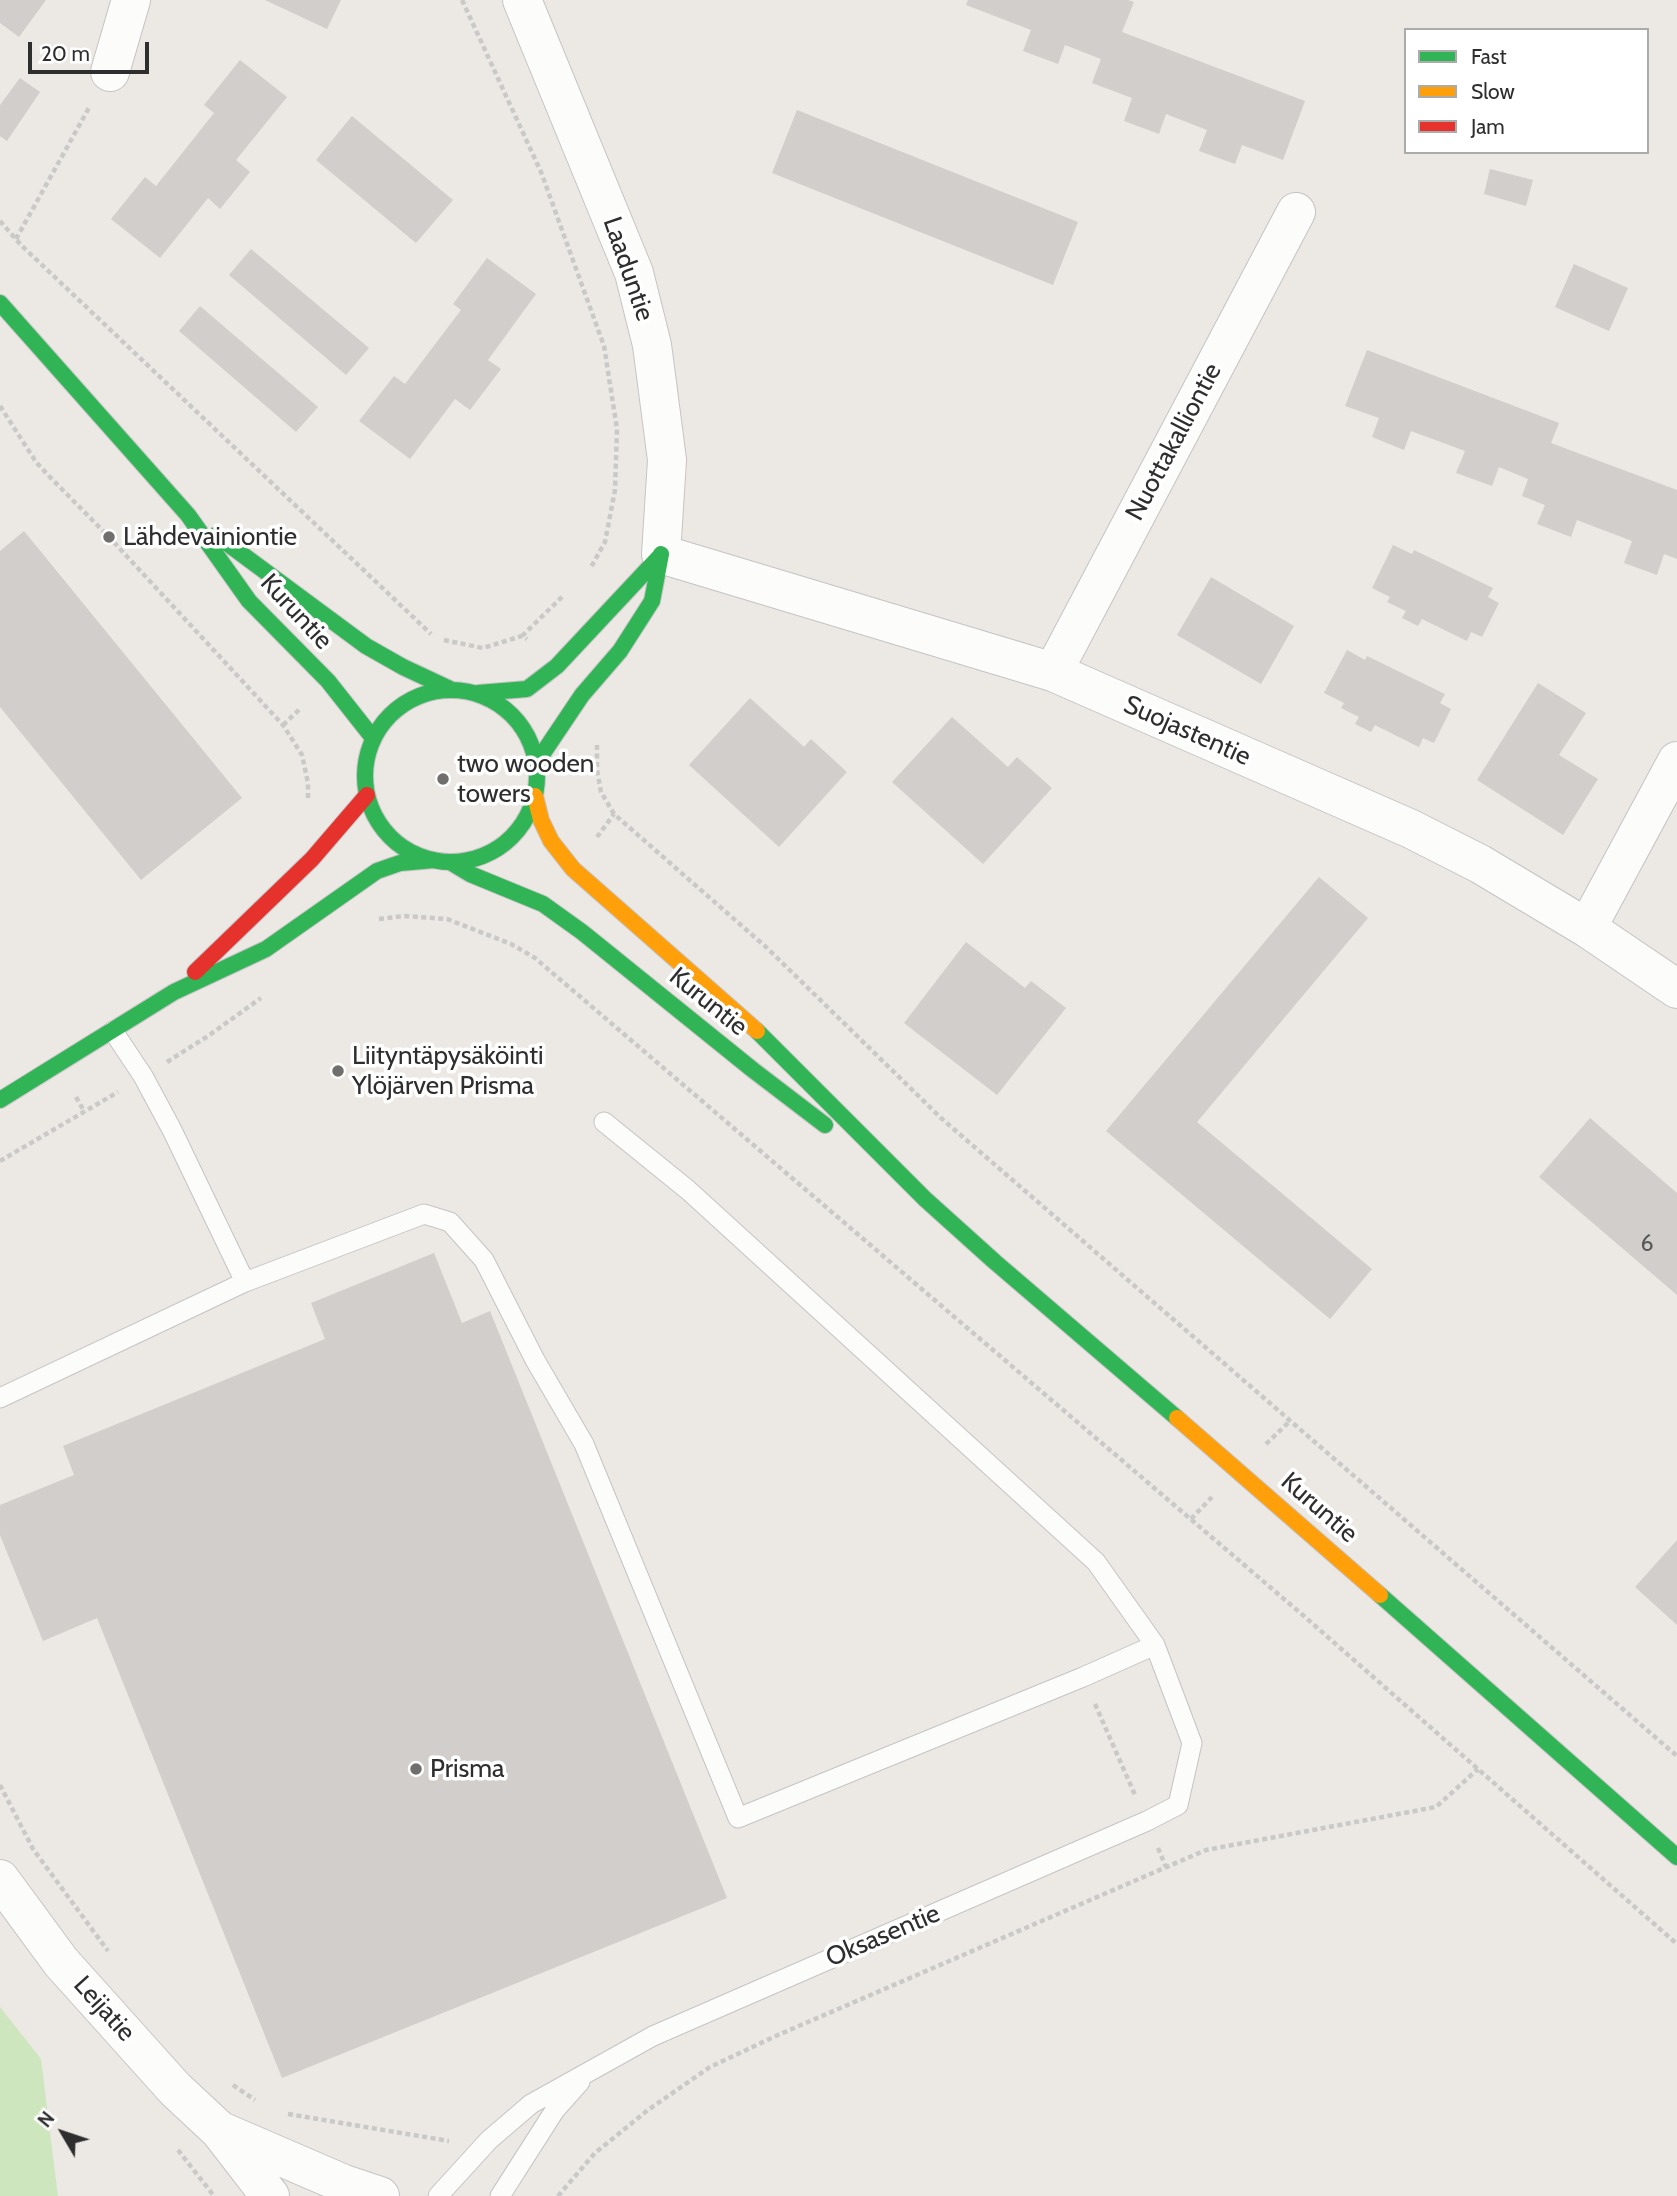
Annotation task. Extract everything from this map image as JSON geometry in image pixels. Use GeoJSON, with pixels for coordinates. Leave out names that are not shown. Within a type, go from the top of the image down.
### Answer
{"type":"FeatureCollection","features":[{"type":"Feature","properties":{"kind":"main road","name":"Kuruntie"},"geometry":{"type":"LineString","coordinates":[[0,303],[188,515],[249,601],[328,681],[373,738]]}},
{"type":"Feature","properties":{"kind":"main road","name":"Kuruntie"},"geometry":{"type":"LineString","coordinates":[[188,515],[366,646],[450,689]]}},
{"type":"Feature","properties":{"kind":"main road"},"geometry":{"type":"LineString","coordinates":[[478,694],[527,689],[556,666],[661,554]]}},
{"type":"Feature","properties":{"kind":"main road","name":"Laaduntie"},"geometry":{"type":"LineString","coordinates":[[537,762],[582,695],[620,651],[652,601],[661,554]]}},
{"type":"Feature","properties":{"kind":"main road"},"geometry":{"type":"LineString","coordinates":[[1,1099],[174,992],[266,949],[377,872],[400,863],[433,860],[450,862],[479,858],[504,844],[523,823],[535,796],[537,762],[529,739],[517,719],[500,704],[478,694],[450,689],[427,693],[405,703],[386,718],[373,738],[368,752],[364,780],[376,818],[391,838],[410,852],[433,860]]}},
{"type":"Feature","properties":{"kind":"main road"},"geometry":{"type":"LineString","coordinates":[[174,992],[312,859],[367,795]]}},
{"type":"Feature","properties":{"kind":"main road","name":"Kuruntie"},"geometry":{"type":"LineString","coordinates":[[535,796],[541,820],[551,841],[573,869],[775,1047],[925,1199],[1677,1857]]}},
{"type":"Feature","properties":{"kind":"main road","name":"Kuruntie"},"geometry":{"type":"LineString","coordinates":[[450,862],[470,874],[543,904],[582,932],[753,1070],[925,1199]]}},
{"type":"Feature","properties":{"kind":"street"},"geometry":{"type":"LineString","coordinates":[[110,72],[131,0]]}},
{"type":"Feature","properties":{"kind":"street","name":"Laaduntie"},"geometry":{"type":"LineString","coordinates":[[522,0],[634,273],[649,333],[667,460],[661,554]]}},
{"type":"Feature","properties":{"kind":"street","name":"Nuottakalliontie"},"geometry":{"type":"LineString","coordinates":[[1053,671],[1296,212]]}},
{"type":"Feature","properties":{"kind":"street","name":"Suojastentie"},"geometry":{"type":"LineString","coordinates":[[661,554],[1053,671],[1410,829],[1480,864],[1587,928],[1677,989]]}},
{"type":"Feature","properties":{"kind":"street"},"geometry":{"type":"LineString","coordinates":[[1587,928],[1677,761]]}},
{"type":"Feature","properties":{"kind":"street","name":"Leijatie"},"geometry":{"type":"LineString","coordinates":[[0,1879],[61,1962],[175,2089],[219,2130],[271,2196]]}},
{"type":"Feature","properties":{"kind":"street","name":"Leijatie"},"geometry":{"type":"LineString","coordinates":[[219,2130],[344,2184],[380,2196]]}},
{"type":"Feature","properties":{"kind":"lane"},"geometry":{"type":"LineString","coordinates":[[113,1031],[143,1076],[172,1130],[245,1282]]}},
{"type":"Feature","properties":{"kind":"lane"},"geometry":{"type":"LineString","coordinates":[[0,1398],[245,1282],[424,1214],[450,1222],[484,1260],[584,1444],[738,1818],[1155,1645],[1096,1562],[688,1190],[604,1122]]}},
{"type":"Feature","properties":{"kind":"lane","name":"Oksasentie"},"geometry":{"type":"LineString","coordinates":[[438,2196],[489,2140],[531,2104],[653,2035],[1147,1821],[1178,1805],[1192,1743],[1155,1645]]}},
{"type":"Feature","properties":{"kind":"lane","name":"Oksasentie"},"geometry":{"type":"LineString","coordinates":[[500,2196],[555,2110],[590,2071]]}},
{"type":"Feature","properties":{"kind":"path"},"geometry":{"type":"LineString","coordinates":[[462,0],[541,172],[604,346],[617,429],[615,490],[605,542],[587,573]]}},
{"type":"Feature","properties":{"kind":"path"},"geometry":{"type":"LineString","coordinates":[[16,239],[110,72]]}},
{"type":"Feature","properties":{"kind":"path"},"geometry":{"type":"LineString","coordinates":[[0,220],[16,239],[436,639],[483,648],[522,636],[569,591]]}},
{"type":"Feature","properties":{"kind":"path"},"geometry":{"type":"LineString","coordinates":[[0,405],[36,462],[283,725],[302,755],[308,783],[307,841],[312,859]]}},
{"type":"Feature","properties":{"kind":"path"},"geometry":{"type":"LineString","coordinates":[[522,636],[541,649],[556,666]]}},
{"type":"Feature","properties":{"kind":"path"},"geometry":{"type":"LineString","coordinates":[[582,695],[604,717],[597,740],[597,770],[601,792],[614,814],[766,947],[941,1118],[1677,1756]]}},
{"type":"Feature","properties":{"kind":"path"},"geometry":{"type":"LineString","coordinates":[[346,894],[370,920],[404,916],[447,919],[511,944],[535,958],[1294,1608],[1677,1944]]}},
{"type":"Feature","properties":{"kind":"path"},"geometry":{"type":"LineString","coordinates":[[0,1161],[208,1037],[262,998]]}},
{"type":"Feature","properties":{"kind":"path"},"geometry":{"type":"LineString","coordinates":[[1083,1677],[1147,1821]]}},
{"type":"Feature","properties":{"kind":"path"},"geometry":{"type":"LineString","coordinates":[[558,2196],[595,2153],[648,2110],[710,2067],[778,2035],[1206,1850],[1436,1807],[1478,1769]]}},
{"type":"Feature","properties":{"kind":"path"},"geometry":{"type":"LineString","coordinates":[[0,1785],[33,1849],[111,1955]]}},
{"type":"Feature","properties":{"kind":"path"},"geometry":{"type":"LineString","coordinates":[[231,2083],[259,2102]]}},
{"type":"Feature","properties":{"kind":"path"},"geometry":{"type":"LineString","coordinates":[[277,2111],[328,2122],[444,2139],[457,2143],[474,2157]]}},
{"type":"Feature","properties":{"kind":"green space"},"geometry":{"type":"Polygon","coordinates":[[[0,2007],[41,2059],[58,2196],[0,2196],[0,2007]]]}},
{"type":"Feature","properties":{"kind":"building"},"geometry":{"type":"Polygon","coordinates":[[[0,0],[46,0],[19,37],[0,23],[0,0]]]}},
{"type":"Feature","properties":{"kind":"building"},"geometry":{"type":"Polygon","coordinates":[[[265,0],[341,0],[327,29],[265,0]]]}},
{"type":"Feature","properties":{"kind":"building"},"geometry":{"type":"Polygon","coordinates":[[[968,0],[1134,2],[1122,32],[1305,101],[1283,160],[1242,145],[1235,164],[1199,151],[1207,130],[1166,114],[1159,134],[1124,121],[1132,98],[1092,83],[1101,59],[1065,45],[1058,64],[1023,51],[1031,30],[966,5],[968,0]]]}},
{"type":"Feature","properties":{"kind":"building"},"geometry":{"type":"Polygon","coordinates":[[[240,60],[287,97],[236,160],[250,172],[220,209],[208,198],[160,258],[111,219],[145,177],[156,186],[214,113],[204,105],[240,60]]]}},
{"type":"Feature","properties":{"kind":"building"},"geometry":{"type":"Polygon","coordinates":[[[20,78],[40,92],[7,141],[0,136],[0,105],[20,78]]]}},
{"type":"Feature","properties":{"kind":"building"},"geometry":{"type":"Polygon","coordinates":[[[797,110],[1078,222],[1053,285],[772,173],[797,110]]]}},
{"type":"Feature","properties":{"kind":"building"},"geometry":{"type":"Polygon","coordinates":[[[352,116],[453,200],[416,243],[316,160],[352,116]]]}},
{"type":"Feature","properties":{"kind":"building"},"geometry":{"type":"Polygon","coordinates":[[[1490,169],[1533,180],[1526,206],[1484,194],[1490,169]]]}},
{"type":"Feature","properties":{"kind":"building"},"geometry":{"type":"Polygon","coordinates":[[[251,249],[369,348],[346,375],[229,275],[251,249]]]}},
{"type":"Feature","properties":{"kind":"building"},"geometry":{"type":"Polygon","coordinates":[[[487,258],[536,294],[488,360],[501,369],[470,410],[455,399],[410,459],[359,421],[394,376],[405,384],[461,310],[453,304],[487,258]]]}},
{"type":"Feature","properties":{"kind":"building"},"geometry":{"type":"Polygon","coordinates":[[[1574,264],[1628,288],[1609,331],[1555,307],[1574,264]]]}},
{"type":"Feature","properties":{"kind":"building"},"geometry":{"type":"Polygon","coordinates":[[[200,306],[318,407],[296,432],[179,331],[200,306]]]}},
{"type":"Feature","properties":{"kind":"building"},"geometry":{"type":"Polygon","coordinates":[[[1367,350],[1559,423],[1551,443],[1677,490],[1677,559],[1664,554],[1657,575],[1624,563],[1632,541],[1577,520],[1571,537],[1537,524],[1545,505],[1522,496],[1528,479],[1499,467],[1492,486],[1456,473],[1465,451],[1411,431],[1404,450],[1372,437],[1379,418],[1345,406],[1367,350]]]}},
{"type":"Feature","properties":{"kind":"building"},"geometry":{"type":"Polygon","coordinates":[[[24,531],[242,798],[141,880],[0,707],[0,551],[24,531]]]}},
{"type":"Feature","properties":{"kind":"building"},"geometry":{"type":"Polygon","coordinates":[[[1393,545],[1412,554],[1414,550],[1493,588],[1488,597],[1499,603],[1482,637],[1471,632],[1467,641],[1422,619],[1418,626],[1402,618],[1406,611],[1387,602],[1390,597],[1372,588],[1393,545]]]}},
{"type":"Feature","properties":{"kind":"building"},"geometry":{"type":"Polygon","coordinates":[[[1211,577],[1294,626],[1261,684],[1177,635],[1211,577]]]}},
{"type":"Feature","properties":{"kind":"building"},"geometry":{"type":"Polygon","coordinates":[[[1347,650],[1365,660],[1367,656],[1445,694],[1440,703],[1451,709],[1434,743],[1423,738],[1419,747],[1375,725],[1371,732],[1355,724],[1359,717],[1341,708],[1344,703],[1324,693],[1347,650]]]}},
{"type":"Feature","properties":{"kind":"building"},"geometry":{"type":"Polygon","coordinates":[[[1538,683],[1586,713],[1559,755],[1598,779],[1563,835],[1477,780],[1538,683]]]}},
{"type":"Feature","properties":{"kind":"building"},"geometry":{"type":"Polygon","coordinates":[[[750,698],[804,747],[811,739],[847,772],[779,847],[689,765],[750,698]]]}},
{"type":"Feature","properties":{"kind":"building"},"geometry":{"type":"Polygon","coordinates":[[[952,717],[1008,767],[1017,757],[1052,788],[983,864],[892,782],[952,717]]]}},
{"type":"Feature","properties":{"kind":"building"},"geometry":{"type":"Polygon","coordinates":[[[1319,877],[1368,918],[1197,1122],[1372,1269],[1330,1319],[1106,1131],[1319,877]]]}},
{"type":"Feature","properties":{"kind":"building"},"geometry":{"type":"Polygon","coordinates":[[[966,942],[1025,988],[1031,981],[1066,1008],[997,1095],[904,1023],[966,942]]]}},
{"type":"Feature","properties":{"kind":"building"},"geometry":{"type":"Polygon","coordinates":[[[1590,1118],[1677,1193],[1677,1295],[1539,1177],[1590,1118]]]}},
{"type":"Feature","properties":{"kind":"building","name":"Prisma"},"geometry":{"type":"Polygon","coordinates":[[[434,1253],[462,1323],[490,1311],[727,1898],[282,2078],[97,1618],[43,1641],[0,1535],[0,1505],[74,1475],[63,1446],[325,1339],[311,1303],[434,1253]]]}},
{"type":"Feature","properties":{"kind":"building"},"geometry":{"type":"Polygon","coordinates":[[[1677,1540],[1677,1625],[1635,1587],[1677,1540]]]}},
{"type":"Feature","properties":{"kind":"traffic: fast"},"geometry":{"type":"LineString","coordinates":[[0,303],[188,515],[249,601],[328,681],[373,738]]}},
{"type":"Feature","properties":{"kind":"traffic: fast"},"geometry":{"type":"LineString","coordinates":[[216,535],[366,646],[450,689]]}},
{"type":"Feature","properties":{"kind":"traffic: fast"},"geometry":{"type":"LineString","coordinates":[[537,762],[582,695],[620,651],[652,601],[661,554]]}},
{"type":"Feature","properties":{"kind":"traffic: fast"},"geometry":{"type":"LineString","coordinates":[[478,693],[527,689],[557,666],[660,556]]}},
{"type":"Feature","properties":{"kind":"traffic: fast"},"geometry":{"type":"LineString","coordinates":[[451,690],[484,697],[499,704],[512,715],[523,728],[530,743],[537,776],[530,809],[523,824],[512,837],[499,848],[484,855],[451,862],[418,855],[403,848],[390,837],[379,824],[372,809],[365,776],[372,743],[379,728],[390,715],[403,704],[418,697],[451,690]]}},
{"type":"Feature","properties":{"kind":"traffic: fast"},"geometry":{"type":"LineString","coordinates":[[0,1100],[174,992],[266,949],[377,871],[400,863],[434,860]]}},
{"type":"Feature","properties":{"kind":"traffic: fast"},"geometry":{"type":"LineString","coordinates":[[450,862],[470,874],[543,904],[825,1125]]}},
{"type":"Feature","properties":{"kind":"traffic: fast"},"geometry":{"type":"LineString","coordinates":[[757,1031],[925,1199],[1177,1418]]}},
{"type":"Feature","properties":{"kind":"traffic: fast"},"geometry":{"type":"LineString","coordinates":[[1380,1595],[1677,1857]]}},
{"type":"Feature","properties":{"kind":"traffic: slow"},"geometry":{"type":"LineString","coordinates":[[535,796],[541,820],[551,841],[573,869],[757,1031]]}},
{"type":"Feature","properties":{"kind":"traffic: slow"},"geometry":{"type":"LineString","coordinates":[[1177,1418],[1380,1595]]}},
{"type":"Feature","properties":{"kind":"traffic: jam"},"geometry":{"type":"LineString","coordinates":[[195,972],[312,859],[367,795]]}},
{"type":"Feature","properties":{"kind":"place","name":"Lähdevainiontie"},"geometry":{"type":"Point","coordinates":[109,537]}},
{"type":"Feature","properties":{"kind":"place","name":"two wooden towers"},"geometry":{"type":"Point","coordinates":[443,779]}},
{"type":"Feature","properties":{"kind":"place","name":"Liityntäpysäköinti Ylöjärven Prisma"},"geometry":{"type":"Point","coordinates":[338,1071]}},
{"type":"Feature","properties":{"kind":"place","name":"Prisma"},"geometry":{"type":"Point","coordinates":[416,1769]}}]}
